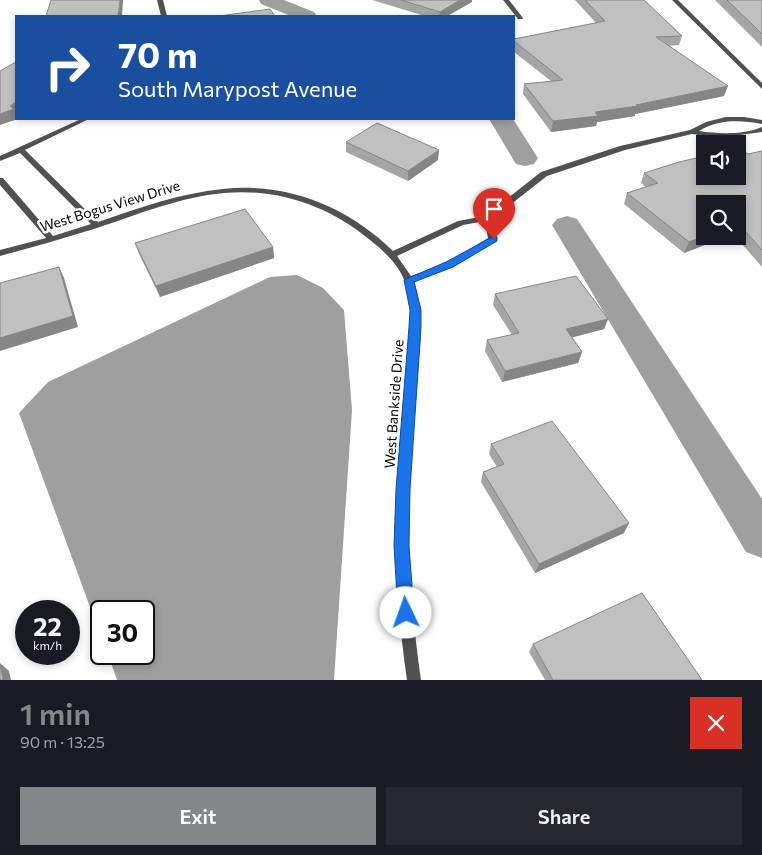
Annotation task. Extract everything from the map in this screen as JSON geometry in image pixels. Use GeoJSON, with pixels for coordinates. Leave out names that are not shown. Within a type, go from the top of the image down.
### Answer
{"type":"FeatureCollection","features":[{"type":"Feature","properties":{"kind":"street"},"geometry":{"type":"LineString","coordinates":[[160,0],[164,15]]}},
{"type":"Feature","properties":{"kind":"street"},"geometry":{"type":"LineString","coordinates":[[506,0],[520,18]]}},
{"type":"Feature","properties":{"kind":"street"},"geometry":{"type":"LineString","coordinates":[[675,0],[762,88]]}},
{"type":"Feature","properties":{"kind":"street"},"geometry":{"type":"LineString","coordinates":[[692,132],[703,124],[739,117],[762,122]]}},
{"type":"Feature","properties":{"kind":"street"},"geometry":{"type":"LineString","coordinates":[[0,159],[84,120]]}},
{"type":"Feature","properties":{"kind":"street"},"geometry":{"type":"LineString","coordinates":[[392,255],[461,223],[488,218],[544,174],[623,148],[692,132],[718,136],[758,132],[762,129]]}},
{"type":"Feature","properties":{"kind":"street"},"geometry":{"type":"LineString","coordinates":[[22,150],[96,225]]}},
{"type":"Feature","properties":{"kind":"street"},"geometry":{"type":"LineString","coordinates":[[0,180],[52,240]]}},
{"type":"Feature","properties":{"kind":"street","name":"West Bogus View Drive"},"geometry":{"type":"LineString","coordinates":[[0,253],[52,240],[188,196],[225,190],[262,192],[307,200],[353,223],[377,240],[392,255]]}},
{"type":"Feature","properties":{"kind":"street"},"geometry":{"type":"LineString","coordinates":[[409,280],[450,265],[494,239],[488,218]]}},
{"type":"Feature","properties":{"kind":"street","name":"West Bankside Drive"},"geometry":{"type":"LineString","coordinates":[[392,255],[409,280],[415,310],[415,344],[403,489],[402,546],[407,630],[414,680]]}},
{"type":"Feature","properties":{"kind":"shaded area"},"geometry":{"type":"Polygon","coordinates":[[[297,275],[323,288],[344,310],[352,410],[334,680],[117,680],[112,665],[155,665],[155,600],[90,600],[90,607],[19,413],[48,382],[270,277],[297,275]]]}},
{"type":"Feature","properties":{"kind":"building"},"geometry":{"type":"Polygon","coordinates":[[[51,0],[120,0],[118,15],[46,15],[51,0]]]}},
{"type":"Feature","properties":{"kind":"building"},"geometry":{"type":"Polygon","coordinates":[[[401,0],[460,0],[440,12],[401,0]]]}},
{"type":"Feature","properties":{"kind":"building"},"geometry":{"type":"Polygon","coordinates":[[[585,0],[644,0],[682,36],[656,37],[728,86],[636,105],[638,106],[595,112],[598,116],[553,121],[524,84],[563,80],[515,42],[515,39],[605,21],[585,0]]]}},
{"type":"Feature","properties":{"kind":"building"},"geometry":{"type":"Polygon","coordinates":[[[727,0],[762,0],[762,34],[727,0]]]}},
{"type":"Feature","properties":{"kind":"building"},"geometry":{"type":"Polygon","coordinates":[[[270,9],[274,15],[226,15],[270,9]]]}},
{"type":"Feature","properties":{"kind":"building"},"geometry":{"type":"Polygon","coordinates":[[[15,63],[15,103],[10,106],[14,109],[0,114],[0,71],[15,63]]]}},
{"type":"Feature","properties":{"kind":"building"},"geometry":{"type":"Polygon","coordinates":[[[377,123],[439,150],[408,171],[346,142],[377,123]]]}},
{"type":"Feature","properties":{"kind":"building"},"geometry":{"type":"Polygon","coordinates":[[[762,151],[762,250],[746,232],[746,195],[696,195],[696,239],[689,242],[627,193],[658,183],[644,173],[696,158],[696,185],[746,185],[746,153],[748,154],[762,151]]]}},
{"type":"Feature","properties":{"kind":"building"},"geometry":{"type":"Polygon","coordinates":[[[245,209],[273,247],[156,286],[135,243],[245,209]]]}},
{"type":"Feature","properties":{"kind":"building"},"geometry":{"type":"Polygon","coordinates":[[[59,267],[73,316],[0,338],[0,283],[59,267]]]}},
{"type":"Feature","properties":{"kind":"building"},"geometry":{"type":"Polygon","coordinates":[[[576,276],[608,319],[566,329],[582,352],[505,371],[487,340],[519,333],[495,294],[576,276]]]}},
{"type":"Feature","properties":{"kind":"building"},"geometry":{"type":"Polygon","coordinates":[[[552,421],[629,523],[539,564],[483,472],[504,464],[491,444],[552,421]]]}},
{"type":"Feature","properties":{"kind":"building"},"geometry":{"type":"Polygon","coordinates":[[[642,593],[702,680],[553,680],[533,644],[642,593]]]}},
{"type":"Feature","properties":{"kind":"building"},"geometry":{"type":"Polygon","coordinates":[[[0,664],[3,680],[0,680],[0,664]]]}},
{"type":"Feature","properties":{"kind":"waterway"},"geometry":{"type":"LineString","coordinates":[[268,0],[305,15]]}},
{"type":"Feature","properties":{"kind":"waterway"},"geometry":{"type":"LineString","coordinates":[[502,120],[525,158]]}},
{"type":"Feature","properties":{"kind":"waterway"},"geometry":{"type":"LineString","coordinates":[[567,225],[762,537]]}},
{"type":"Feature","properties":{"kind":"route"},"geometry":{"type":"LineString","coordinates":[[406,613],[402,546],[403,489],[415,344],[415,310],[409,280],[450,265],[494,239]]}}]}
